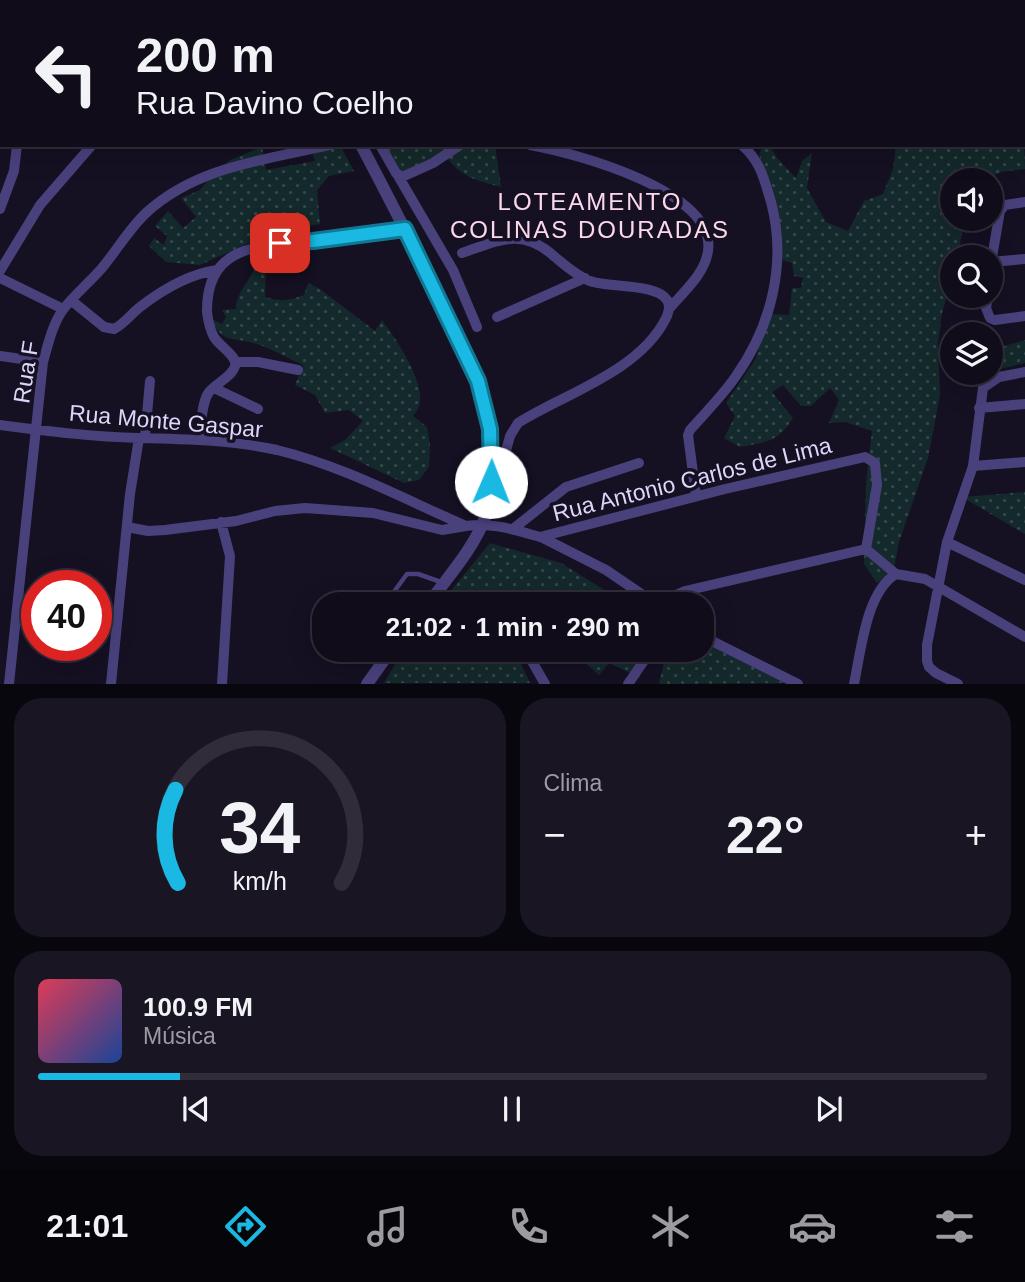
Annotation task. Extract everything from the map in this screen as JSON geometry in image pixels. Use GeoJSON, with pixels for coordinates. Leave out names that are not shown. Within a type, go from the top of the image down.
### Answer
{"type":"FeatureCollection","features":[{"type":"Feature","properties":{"kind":"street"},"geometry":{"type":"LineString","coordinates":[[0,209],[14,171],[17,147]]}},
{"type":"Feature","properties":{"kind":"street"},"geometry":{"type":"LineString","coordinates":[[0,271],[40,205],[90,147]]}},
{"type":"Feature","properties":{"kind":"street","name":"Rua F"},"geometry":{"type":"LineString","coordinates":[[9,684],[43,362],[63,309],[114,254],[144,216],[168,195],[187,184],[246,162],[320,147]]}},
{"type":"Feature","properties":{"kind":"street"},"geometry":{"type":"LineString","coordinates":[[362,147],[478,381],[490,429],[491,482],[488,507],[458,565],[437,592]]}},
{"type":"Feature","properties":{"kind":"street"},"geometry":{"type":"LineString","coordinates":[[381,147],[453,270],[477,327]]}},
{"type":"Feature","properties":{"kind":"street"},"geometry":{"type":"LineString","coordinates":[[397,174],[402,177],[411,174],[457,147]]}},
{"type":"Feature","properties":{"kind":"street"},"geometry":{"type":"LineString","coordinates":[[491,482],[518,423],[611,372],[629,359],[660,328],[669,309],[698,274],[708,255],[708,238],[700,218],[680,200],[655,186],[579,156],[539,147]]}},
{"type":"Feature","properties":{"kind":"street"},"geometry":{"type":"LineString","coordinates":[[696,496],[688,435],[735,378],[755,346],[769,311],[777,270],[777,225],[763,172],[746,147]]}},
{"type":"Feature","properties":{"kind":"street"},"geometry":{"type":"LineString","coordinates":[[994,245],[999,211],[1005,205],[1025,201]]}},
{"type":"Feature","properties":{"kind":"street"},"geometry":{"type":"LineString","coordinates":[[72,301],[104,327],[114,329],[144,304],[173,286],[221,266],[236,255],[261,245],[405,229]]}},
{"type":"Feature","properties":{"kind":"street"},"geometry":{"type":"LineString","coordinates":[[462,253],[503,239],[523,238],[544,246],[584,278],[650,291],[666,298],[669,309]]}},
{"type":"Feature","properties":{"kind":"street"},"geometry":{"type":"LineString","coordinates":[[1003,261],[1025,259]]}},
{"type":"Feature","properties":{"kind":"street"},"geometry":{"type":"LineString","coordinates":[[221,266],[208,299],[209,326],[215,340],[236,362],[258,362],[298,370]]}},
{"type":"Feature","properties":{"kind":"street"},"geometry":{"type":"LineString","coordinates":[[0,278],[63,309]]}},
{"type":"Feature","properties":{"kind":"street"},"geometry":{"type":"LineString","coordinates":[[497,317],[584,278]]}},
{"type":"Feature","properties":{"kind":"street"},"geometry":{"type":"LineString","coordinates":[[986,308],[990,318],[995,320],[1025,316]]}},
{"type":"Feature","properties":{"kind":"street"},"geometry":{"type":"LineString","coordinates":[[0,356],[43,362]]}},
{"type":"Feature","properties":{"kind":"street"},"geometry":{"type":"LineString","coordinates":[[198,439],[206,398],[233,370],[236,362]]}},
{"type":"Feature","properties":{"kind":"street"},"geometry":{"type":"LineString","coordinates":[[958,684],[936,673],[927,661],[927,645],[947,542],[973,466],[979,408],[985,386],[999,377],[1025,372]]}},
{"type":"Feature","properties":{"kind":"street"},"geometry":{"type":"LineString","coordinates":[[111,684],[127,527],[150,381]]}},
{"type":"Feature","properties":{"kind":"street"},"geometry":{"type":"LineString","coordinates":[[214,388],[258,409]]}},
{"type":"Feature","properties":{"kind":"street"},"geometry":{"type":"LineString","coordinates":[[979,408],[1025,404]]}},
{"type":"Feature","properties":{"kind":"street","name":"Rua Monte Gaspar"},"geometry":{"type":"LineString","coordinates":[[0,425],[198,439],[269,448],[326,465],[466,526]]}},
{"type":"Feature","properties":{"kind":"street","name":"Rua Antonio Carlos de Lima"},"geometry":{"type":"LineString","coordinates":[[482,523],[540,537],[861,457],[870,458],[876,466],[877,475],[866,549]]}},
{"type":"Feature","properties":{"kind":"street"},"geometry":{"type":"LineString","coordinates":[[973,466],[1025,462]]}},
{"type":"Feature","properties":{"kind":"street"},"geometry":{"type":"LineString","coordinates":[[513,529],[566,487],[639,463]]}},
{"type":"Feature","properties":{"kind":"street"},"geometry":{"type":"LineString","coordinates":[[127,527],[148,531],[305,508],[373,513],[442,530],[482,523]]}},
{"type":"Feature","properties":{"kind":"street"},"geometry":{"type":"LineString","coordinates":[[221,522],[230,551],[222,684]]}},
{"type":"Feature","properties":{"kind":"street"},"geometry":{"type":"LineString","coordinates":[[540,537],[606,570],[639,592]]}},
{"type":"Feature","properties":{"kind":"street"},"geometry":{"type":"LineString","coordinates":[[947,542],[1025,580]]}},
{"type":"Feature","properties":{"kind":"street"},"geometry":{"type":"LineString","coordinates":[[682,592],[866,549],[896,574],[912,576],[940,587],[1025,637]]}},
{"type":"Feature","properties":{"kind":"street"},"geometry":{"type":"LineString","coordinates":[[854,684],[874,600],[881,585],[896,574]]}},
{"type":"Feature","properties":{"kind":"street"},"geometry":{"type":"LineString","coordinates":[[714,642],[798,684]]}},
{"type":"Feature","properties":{"kind":"street"},"geometry":{"type":"LineString","coordinates":[[367,684],[383,662]]}},
{"type":"Feature","properties":{"kind":"street"},"geometry":{"type":"LineString","coordinates":[[532,662],[545,684]]}},
{"type":"Feature","properties":{"kind":"street"},"geometry":{"type":"LineString","coordinates":[[628,684],[643,662]]}},
{"type":"Feature","properties":{"kind":"lane"},"geometry":{"type":"LineString","coordinates":[[394,592],[407,574],[418,574],[443,583]]}},
{"type":"Feature","properties":{"kind":"green space"},"geometry":{"type":"Polygon","coordinates":[[[262,147],[266,170],[315,161],[311,149],[341,147],[354,171],[329,176],[317,190],[320,224],[273,232],[200,265],[166,262],[149,246],[154,238],[164,245],[167,236],[155,226],[168,211],[183,228],[196,217],[181,198],[200,190],[214,173],[230,160],[262,147]]]}},
{"type":"Feature","properties":{"kind":"green space"},"geometry":{"type":"Polygon","coordinates":[[[384,147],[495,147],[501,187],[462,172],[443,152],[424,165],[401,174],[384,147]]]}},
{"type":"Feature","properties":{"kind":"green space"},"geometry":{"type":"Polygon","coordinates":[[[763,147],[770,147],[796,178],[802,161],[812,153],[807,188],[826,222],[848,231],[864,201],[883,194],[893,169],[896,147],[1024,147],[1025,169],[1003,172],[1003,168],[940,168],[940,231],[962,231],[960,245],[940,245],[940,308],[943,308],[938,344],[940,395],[928,458],[899,542],[893,574],[877,583],[864,564],[866,483],[872,431],[845,422],[829,423],[839,400],[830,388],[811,406],[801,406],[783,385],[772,392],[793,418],[782,432],[771,440],[740,447],[724,438],[735,416],[726,403],[755,360],[771,314],[789,315],[792,288],[801,288],[803,278],[794,276],[792,263],[781,260],[782,233],[759,154],[763,147]]]}},
{"type":"Feature","properties":{"kind":"green space"},"geometry":{"type":"Polygon","coordinates":[[[255,267],[266,267],[265,297],[289,300],[304,295],[308,283],[320,289],[375,331],[382,320],[408,361],[418,385],[419,406],[413,416],[427,427],[430,444],[429,467],[419,480],[404,483],[330,448],[345,440],[363,421],[349,410],[325,413],[315,395],[295,385],[303,365],[263,346],[224,336],[215,327],[211,319],[222,324],[226,317],[222,310],[236,309],[238,297],[255,267]]]}},
{"type":"Feature","properties":{"kind":"green space"},"geometry":{"type":"Polygon","coordinates":[[[1025,340],[1025,363],[1003,368],[1003,346],[1025,340]]]}},
{"type":"Feature","properties":{"kind":"green space"},"geometry":{"type":"Polygon","coordinates":[[[1025,492],[1025,534],[962,497],[1025,492]]]}},
{"type":"Feature","properties":{"kind":"green space"},"geometry":{"type":"Polygon","coordinates":[[[490,543],[561,563],[608,592],[450,592],[490,543]]]}},
{"type":"Feature","properties":{"kind":"green space"},"geometry":{"type":"Polygon","coordinates":[[[714,646],[747,664],[797,683],[659,684],[664,662],[714,662],[714,646]]]}},
{"type":"Feature","properties":{"kind":"green space"},"geometry":{"type":"Polygon","coordinates":[[[396,662],[518,662],[530,683],[384,683],[396,662]]]}},
{"type":"Feature","properties":{"kind":"green space"},"geometry":{"type":"Polygon","coordinates":[[[584,662],[640,662],[640,678],[609,663],[599,675],[584,662]]]}},
{"type":"Feature","properties":{"kind":"district","name":"LOTEAMENTO COLINAS DOURADAS"},"geometry":{"type":"Point","coordinates":[590,215]}},
{"type":"Feature","properties":{"kind":"route"},"geometry":{"type":"LineString","coordinates":[[280,243],[405,229],[478,381],[490,429],[491,482]]}}]}
